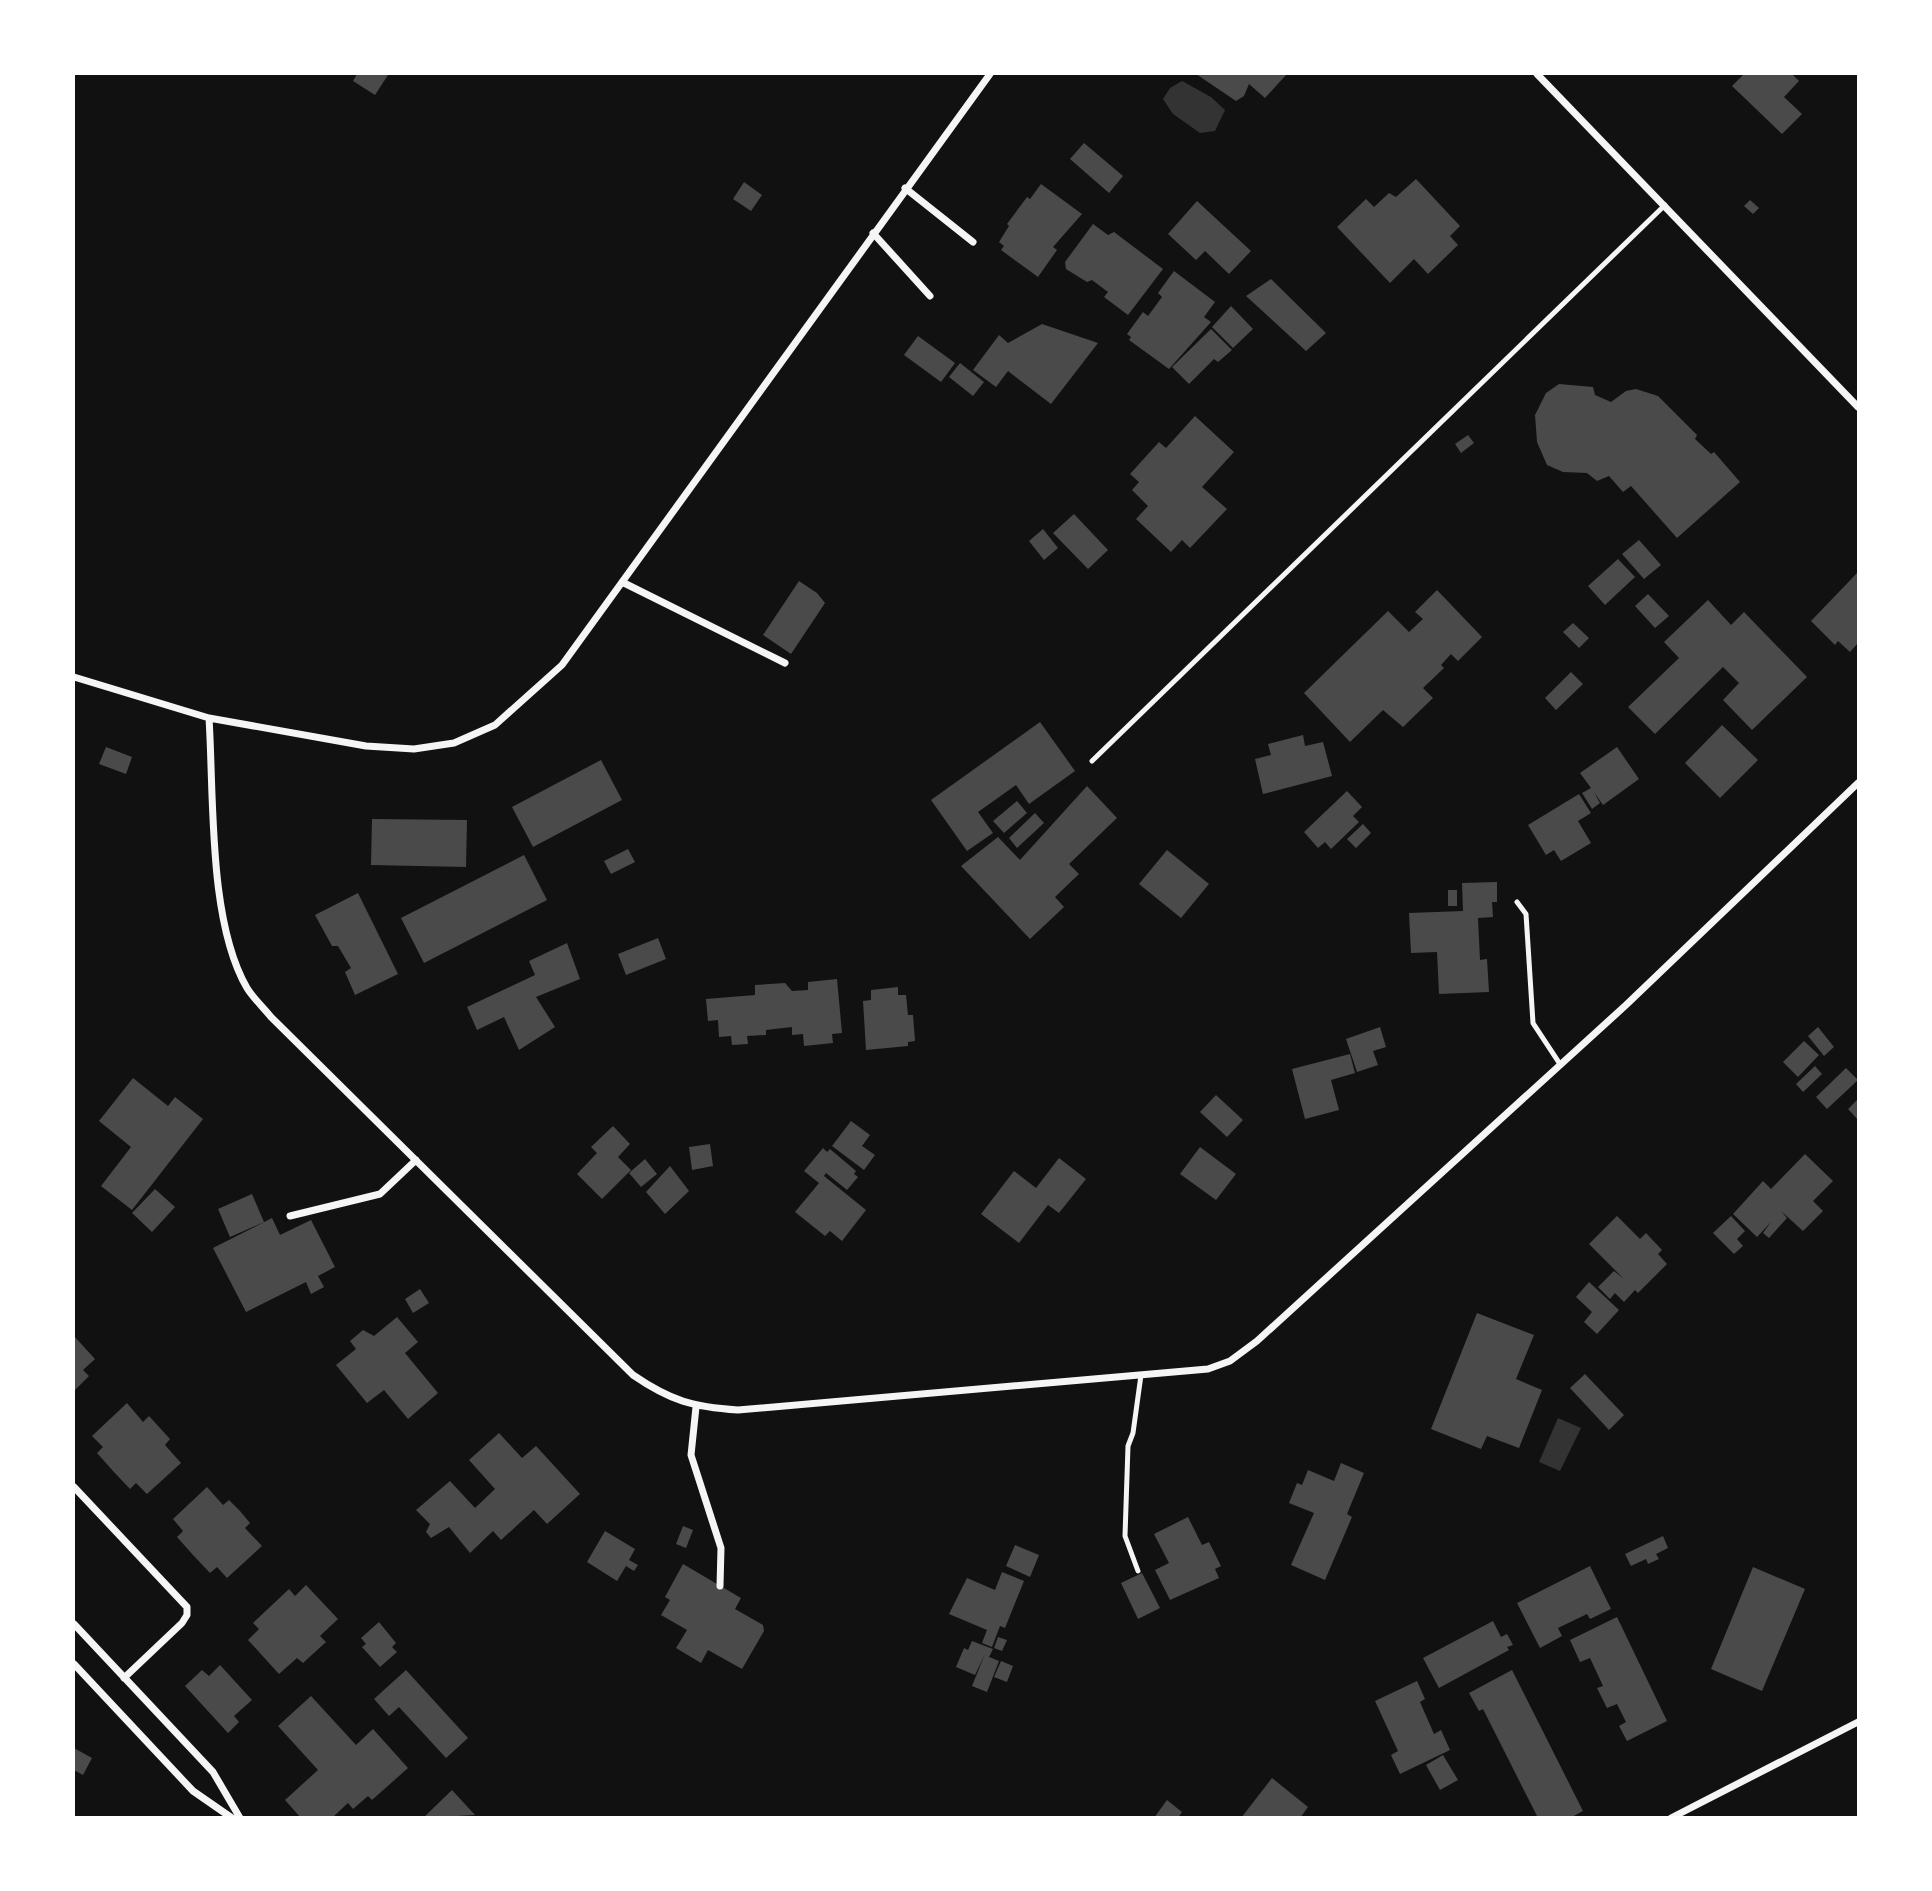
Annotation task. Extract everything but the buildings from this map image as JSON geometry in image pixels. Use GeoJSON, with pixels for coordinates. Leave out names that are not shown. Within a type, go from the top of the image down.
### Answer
{"type":"FeatureCollection","features":[{"type":"Feature","properties":{"kind":"street"},"geometry":{"type":"LineString","coordinates":[[74,677],[209,718],[366,746],[414,749],[454,743],[495,725],[562,665],[990,74]]}},
{"type":"Feature","properties":{"kind":"street"},"geometry":{"type":"LineString","coordinates":[[1537,74],[1858,407]]}},
{"type":"Feature","properties":{"kind":"street"},"geometry":{"type":"LineString","coordinates":[[905,188],[974,242]]}},
{"type":"Feature","properties":{"kind":"street"},"geometry":{"type":"LineString","coordinates":[[873,233],[930,296]]}},
{"type":"Feature","properties":{"kind":"street"},"geometry":{"type":"LineString","coordinates":[[622,582],[785,663]]}},
{"type":"Feature","properties":{"kind":"street"},"geometry":{"type":"LineString","coordinates":[[209,718],[222,915],[228,943],[248,989],[633,1375],[663,1395],[696,1407],[738,1410],[1208,1369],[1230,1360],[1257,1341],[1560,1064],[1858,783]]}},
{"type":"Feature","properties":{"kind":"street"},"geometry":{"type":"LineString","coordinates":[[289,1216],[380,1194],[416,1160]]}},
{"type":"Feature","properties":{"kind":"street"},"geometry":{"type":"LineString","coordinates":[[696,1407],[691,1455],[721,1548],[720,1586]]}},
{"type":"Feature","properties":{"kind":"street"},"geometry":{"type":"LineString","coordinates":[[74,1487],[187,1607],[187,1615],[182,1623],[124,1678]]}},
{"type":"Feature","properties":{"kind":"street"},"geometry":{"type":"LineString","coordinates":[[74,1624],[213,1772],[240,1818]]}},
{"type":"Feature","properties":{"kind":"street"},"geometry":{"type":"LineString","coordinates":[[74,1664],[193,1791],[232,1818]]}},
{"type":"Feature","properties":{"kind":"street"},"geometry":{"type":"LineString","coordinates":[[1671,1818],[1858,1722]]}},
{"type":"Feature","properties":{"kind":"lane"},"geometry":{"type":"LineString","coordinates":[[1092,761],[1665,205]]}},
{"type":"Feature","properties":{"kind":"lane"},"geometry":{"type":"LineString","coordinates":[[1517,902],[1526,914],[1533,1023],[1560,1064]]}},
{"type":"Feature","properties":{"kind":"lane"},"geometry":{"type":"LineString","coordinates":[[1138,1571],[1125,1536],[1128,1446],[1133,1433],[1141,1375]]}},
{"type":"Feature","properties":{"kind":"shaded area"},"geometry":{"type":"Polygon","coordinates":[[[1182,81],[1211,97],[1225,110],[1215,131],[1200,133],[1173,114],[1163,99],[1170,88],[1182,81]]]}},
{"type":"Feature","properties":{"kind":"shaded area"},"geometry":{"type":"Polygon","coordinates":[[[1558,1418],[1581,1428],[1560,1471],[1539,1462],[1558,1418]]]}}]}
